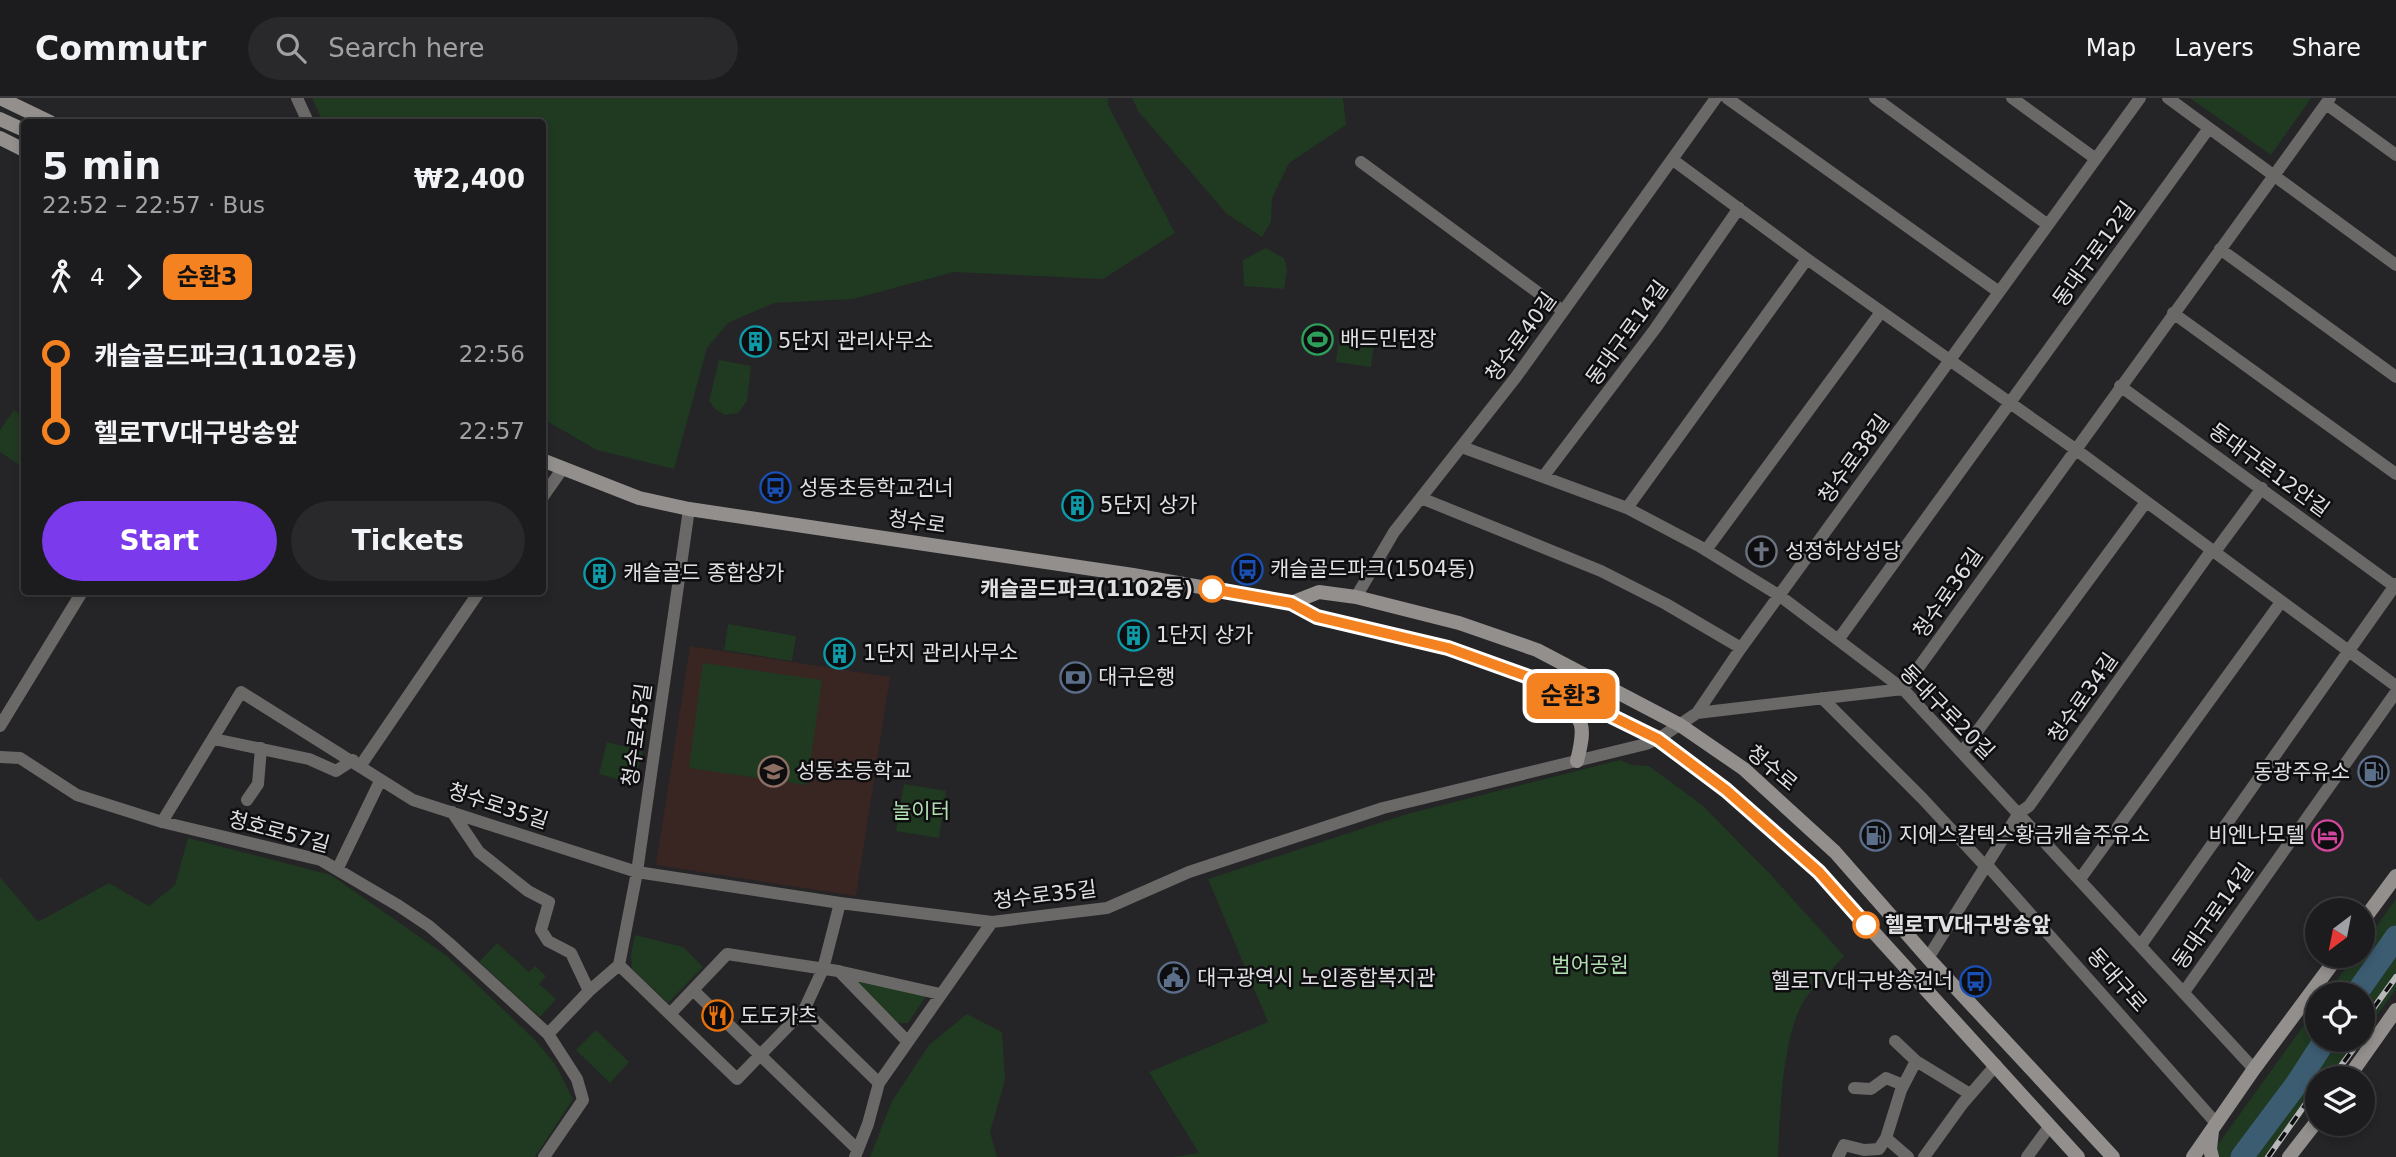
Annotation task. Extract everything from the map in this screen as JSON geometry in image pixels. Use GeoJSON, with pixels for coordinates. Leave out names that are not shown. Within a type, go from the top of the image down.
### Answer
{"type":"FeatureCollection","features":[{"type":"Feature","properties":{"kind":"main road"},"geometry":{"type":"LineString","coordinates":[[0,98],[44,119]]}},
{"type":"Feature","properties":{"kind":"main road"},"geometry":{"type":"LineString","coordinates":[[0,119],[21,129]]}},
{"type":"Feature","properties":{"kind":"main road"},"geometry":{"type":"LineString","coordinates":[[0,138],[21,148]]}},
{"type":"Feature","properties":{"kind":"main road","name":"청수로"},"geometry":{"type":"LineString","coordinates":[[546,462],[639,498],[689,509],[1133,575],[1291,603],[1317,617],[1448,648],[1540,681],[1658,739],[1726,790],[1819,872],[2078,1157]]}},
{"type":"Feature","properties":{"kind":"main road","name":"청수로"},"geometry":{"type":"LineString","coordinates":[[1291,603],[1319,592],[1356,597],[1460,623],[1536,650],[1679,725],[1744,769],[1835,852],[1928,958],[2113,1157]]}},
{"type":"Feature","properties":{"kind":"main road"},"geometry":{"type":"LineString","coordinates":[[1540,681],[1579,717],[1583,738],[1577,761]]}},
{"type":"Feature","properties":{"kind":"main road"},"geometry":{"type":"LineString","coordinates":[[2375,904],[2396,876]]}},
{"type":"Feature","properties":{"kind":"main road"},"geometry":{"type":"LineString","coordinates":[[2193,1157],[2329,968]]}},
{"type":"Feature","properties":{"kind":"main road"},"geometry":{"type":"LineString","coordinates":[[2356,1066],[2396,1010]]}},
{"type":"Feature","properties":{"kind":"main road"},"geometry":{"type":"LineString","coordinates":[[2213,1157],[2210,1136],[2216,1123]]}},
{"type":"Feature","properties":{"kind":"main road"},"geometry":{"type":"LineString","coordinates":[[2290,1157],[2306,1136]]}},
{"type":"Feature","properties":{"kind":"street"},"geometry":{"type":"LineString","coordinates":[[297,98],[307,119]]}},
{"type":"Feature","properties":{"kind":"street","name":"청수로40길"},"geometry":{"type":"LineString","coordinates":[[1356,597],[1394,532],[1462,447],[1563,312],[1716,98]]}},
{"type":"Feature","properties":{"kind":"street"},"geometry":{"type":"LineString","coordinates":[[1727,98],[1999,292]]}},
{"type":"Feature","properties":{"kind":"street"},"geometry":{"type":"LineString","coordinates":[[1875,98],[2048,225]]}},
{"type":"Feature","properties":{"kind":"street"},"geometry":{"type":"LineString","coordinates":[[2012,98],[2096,159]]}},
{"type":"Feature","properties":{"kind":"street","name":"청수로38길"},"geometry":{"type":"LineString","coordinates":[[1697,713],[1741,648],[2140,98]]}},
{"type":"Feature","properties":{"kind":"street"},"geometry":{"type":"LineString","coordinates":[[2168,98],[2396,265]]}},
{"type":"Feature","properties":{"kind":"street"},"geometry":{"type":"LineString","coordinates":[[2328,101],[2396,155]]}},
{"type":"Feature","properties":{"kind":"street","name":"청수로36길"},"geometry":{"type":"LineString","coordinates":[[1903,689],[2328,101]]}},
{"type":"Feature","properties":{"kind":"street","name":"동대구로12길"},"geometry":{"type":"LineString","coordinates":[[2010,403],[2209,128]]}},
{"type":"Feature","properties":{"kind":"street","name":"동대구로14길"},"geometry":{"type":"LineString","coordinates":[[1673,160],[2074,449],[2396,689],[2183,992]]}},
{"type":"Feature","properties":{"kind":"street"},"geometry":{"type":"LineString","coordinates":[[1361,162],[1563,312]]}},
{"type":"Feature","properties":{"kind":"street","name":"동대구로14길"},"geometry":{"type":"LineString","coordinates":[[1543,477],[1656,329],[1739,208]]}},
{"type":"Feature","properties":{"kind":"street"},"geometry":{"type":"LineString","coordinates":[[2220,249],[2396,377]]}},
{"type":"Feature","properties":{"kind":"street"},"geometry":{"type":"LineString","coordinates":[[1627,508],[1807,259]]}},
{"type":"Feature","properties":{"kind":"street"},"geometry":{"type":"LineString","coordinates":[[1706,550],[1881,312]]}},
{"type":"Feature","properties":{"kind":"street"},"geometry":{"type":"LineString","coordinates":[[2173,313],[2396,474]]}},
{"type":"Feature","properties":{"kind":"street","name":"동대구로12안길"},"geometry":{"type":"LineString","coordinates":[[2120,386],[2395,585],[2347,652]]}},
{"type":"Feature","properties":{"kind":"street"},"geometry":{"type":"LineString","coordinates":[[1838,640],[2010,403]]}},
{"type":"Feature","properties":{"kind":"street","name":"동대구로20길"},"geometry":{"type":"LineString","coordinates":[[1462,447],[1627,508],[1706,550],[1780,596],[1903,689],[2254,1069]]}},
{"type":"Feature","properties":{"kind":"street"},"geometry":{"type":"LineString","coordinates":[[546,492],[563,468]]}},
{"type":"Feature","properties":{"kind":"street"},"geometry":{"type":"LineString","coordinates":[[2212,552],[2262,488]]}},
{"type":"Feature","properties":{"kind":"street"},"geometry":{"type":"LineString","coordinates":[[1421,498],[1601,571],[1666,604],[1741,648]]}},
{"type":"Feature","properties":{"kind":"street"},"geometry":{"type":"LineString","coordinates":[[1962,752],[2146,502]]}},
{"type":"Feature","properties":{"kind":"street","name":"청수로45길"},"geometry":{"type":"LineString","coordinates":[[619,965],[637,872],[689,509]]}},
{"type":"Feature","properties":{"kind":"street","name":"청수로34길"},"geometry":{"type":"LineString","coordinates":[[1928,958],[2019,813],[2029,806],[2212,552]]}},
{"type":"Feature","properties":{"kind":"street"},"geometry":{"type":"LineString","coordinates":[[0,726],[80,595]]}},
{"type":"Feature","properties":{"kind":"street"},"geometry":{"type":"LineString","coordinates":[[214,739],[309,759],[337,771],[357,763],[477,595]]}},
{"type":"Feature","properties":{"kind":"street"},"geometry":{"type":"LineString","coordinates":[[2080,879],[2281,602]]}},
{"type":"Feature","properties":{"kind":"street","name":"동대구로14길"},"geometry":{"type":"LineString","coordinates":[[2141,945],[2347,652]]}},
{"type":"Feature","properties":{"kind":"street"},"geometry":{"type":"LineString","coordinates":[[1658,739],[1697,713],[1903,689]]}},
{"type":"Feature","properties":{"kind":"street","name":"청수로35길"},"geometry":{"type":"LineString","coordinates":[[162,822],[241,692],[413,800],[637,872],[840,903],[992,922],[1107,908],[1189,872],[1383,808],[1658,739]]}},
{"type":"Feature","properties":{"kind":"street"},"geometry":{"type":"LineString","coordinates":[[1822,698],[1986,866]]}},
{"type":"Feature","properties":{"kind":"street"},"geometry":{"type":"LineString","coordinates":[[247,800],[258,784],[261,748]]}},
{"type":"Feature","properties":{"kind":"street","name":"청호로57길"},"geometry":{"type":"LineString","coordinates":[[0,757],[20,758],[78,795],[162,822],[302,855],[338,868],[429,926],[548,1034]]}},
{"type":"Feature","properties":{"kind":"street"},"geometry":{"type":"LineString","coordinates":[[338,868],[380,780]]}},
{"type":"Feature","properties":{"kind":"street"},"geometry":{"type":"LineString","coordinates":[[452,811],[479,852],[528,891],[549,902],[541,930],[548,941],[571,953],[589,992]]}},
{"type":"Feature","properties":{"kind":"street","name":"동대구로"},"geometry":{"type":"LineString","coordinates":[[1986,866],[2216,1123]]}},
{"type":"Feature","properties":{"kind":"street"},"geometry":{"type":"LineString","coordinates":[[544,1157],[583,1100],[577,1079],[548,1034],[619,965],[737,1079],[804,1010],[823,969],[840,903]]}},
{"type":"Feature","properties":{"kind":"street"},"geometry":{"type":"LineString","coordinates":[[693,990],[857,1153],[879,1083],[992,922]]}},
{"type":"Feature","properties":{"kind":"street"},"geometry":{"type":"LineString","coordinates":[[670,1014],[727,954],[838,971],[940,994]]}},
{"type":"Feature","properties":{"kind":"street"},"geometry":{"type":"LineString","coordinates":[[838,971],[907,1041]]}},
{"type":"Feature","properties":{"kind":"street"},"geometry":{"type":"LineString","coordinates":[[804,1010],[879,1083]]}},
{"type":"Feature","properties":{"kind":"street"},"geometry":{"type":"LineString","coordinates":[[1895,1041],[1916,1061],[1970,1094]]}},
{"type":"Feature","properties":{"kind":"street"},"geometry":{"type":"LineString","coordinates":[[1838,1157],[1844,1145],[1864,1150],[1879,1149],[1886,1138],[1903,1085],[1916,1061]]}},
{"type":"Feature","properties":{"kind":"street"},"geometry":{"type":"LineString","coordinates":[[1924,1157],[1970,1094],[1996,1065]]}},
{"type":"Feature","properties":{"kind":"street"},"geometry":{"type":"LineString","coordinates":[[1854,1087],[1871,1088],[1886,1078],[1903,1085]]}},
{"type":"Feature","properties":{"kind":"street"},"geometry":{"type":"LineString","coordinates":[[2028,1157],[2049,1127]]}},
{"type":"Feature","properties":{"kind":"street"},"geometry":{"type":"LineString","coordinates":[[1886,1138],[1908,1157]]}},
{"type":"Feature","properties":{"kind":"shaded area","name":"성동초등학교"},"geometry":{"type":"Polygon","coordinates":[[[690,646],[890,677],[856,896],[656,865],[690,646]]]}},
{"type":"Feature","properties":{"kind":"green space"},"geometry":{"type":"Polygon","coordinates":[[[312,98],[1108,98],[1108,105],[1175,233],[1103,279],[954,272],[853,299],[774,303],[728,323],[707,348],[674,469],[597,450],[546,421],[546,119],[322,119],[312,98]]]}},
{"type":"Feature","properties":{"kind":"green space"},"geometry":{"type":"Polygon","coordinates":[[[1132,98],[1343,98],[1346,125],[1289,163],[1272,198],[1271,222],[1262,237],[1227,214],[1138,111],[1132,98]]]}},
{"type":"Feature","properties":{"kind":"green space"},"geometry":{"type":"Polygon","coordinates":[[[2190,98],[2311,98],[2271,155],[2190,98]]]}},
{"type":"Feature","properties":{"kind":"green space"},"geometry":{"type":"Polygon","coordinates":[[[1266,248],[1284,258],[1287,269],[1284,289],[1244,286],[1243,260],[1266,248]]]}},
{"type":"Feature","properties":{"kind":"green space"},"geometry":{"type":"Polygon","coordinates":[[[1339,338],[1374,343],[1371,367],[1336,362],[1339,338]]]}},
{"type":"Feature","properties":{"kind":"green space"},"geometry":{"type":"Polygon","coordinates":[[[719,360],[751,366],[747,401],[738,413],[725,415],[709,401],[719,360]]]}},
{"type":"Feature","properties":{"kind":"green space"},"geometry":{"type":"Polygon","coordinates":[[[14,410],[21,415],[21,466],[0,452],[0,430],[14,410]]]}},
{"type":"Feature","properties":{"kind":"green space"},"geometry":{"type":"Polygon","coordinates":[[[728,624],[796,636],[792,661],[724,650],[728,624]]]}},
{"type":"Feature","properties":{"kind":"green space"},"geometry":{"type":"Polygon","coordinates":[[[703,663],[822,680],[807,785],[689,768],[703,663]]]}},
{"type":"Feature","properties":{"kind":"green space"},"geometry":{"type":"Polygon","coordinates":[[[607,742],[643,751],[634,784],[599,774],[607,742]]]}},
{"type":"Feature","properties":{"kind":"green space","name":"범어공원"},"geometry":{"type":"Polygon","coordinates":[[[1620,760],[1632,765],[1649,766],[1702,805],[1772,876],[1844,956],[1809,993],[1795,1022],[1783,1080],[1778,1157],[1172,1157],[1199,1153],[1149,1072],[1268,1022],[1208,879],[1407,814],[1620,760]]]}},
{"type":"Feature","properties":{"kind":"green space","name":"놀이터"},"geometry":{"type":"Polygon","coordinates":[[[904,784],[946,791],[939,838],[896,831],[904,784]]]}},
{"type":"Feature","properties":{"kind":"green space"},"geometry":{"type":"Polygon","coordinates":[[[188,838],[331,875],[447,956],[534,1039],[555,1064],[573,1099],[535,1157],[0,1157],[0,877],[38,922],[109,883],[149,906],[175,885],[188,838]]]}},
{"type":"Feature","properties":{"kind":"green space"},"geometry":{"type":"Polygon","coordinates":[[[2396,899],[2396,989],[2375,1018],[2375,982],[2335,982],[2346,968],[2375,968],[2375,928],[2396,899]]]}},
{"type":"Feature","properties":{"kind":"green space"},"geometry":{"type":"Polygon","coordinates":[[[635,935],[683,947],[703,967],[668,1003],[632,969],[631,955],[635,935]]]}},
{"type":"Feature","properties":{"kind":"green space"},"geometry":{"type":"Polygon","coordinates":[[[497,943],[529,972],[535,966],[546,976],[539,984],[556,999],[540,1017],[479,962],[497,943]]]}},
{"type":"Feature","properties":{"kind":"green space"},"geometry":{"type":"Polygon","coordinates":[[[849,976],[927,995],[908,1023],[898,1023],[849,976]]]}},
{"type":"Feature","properties":{"kind":"green space"},"geometry":{"type":"Polygon","coordinates":[[[967,1014],[1002,1032],[1005,1080],[990,1132],[997,1157],[870,1157],[892,1101],[929,1045],[967,1014]]]}},
{"type":"Feature","properties":{"kind":"green space"},"geometry":{"type":"Polygon","coordinates":[[[2305,1024],[2305,1052],[2349,1052],[2338,1066],[2305,1066],[2305,1111],[2271,1157],[2209,1157],[2305,1024]]]}},
{"type":"Feature","properties":{"kind":"green space"},"geometry":{"type":"Polygon","coordinates":[[[596,1030],[629,1062],[610,1083],[576,1050],[596,1030]]]}},
{"type":"Feature","properties":{"kind":"waterway"},"geometry":{"type":"LineString","coordinates":[[2364,982],[2396,937]]}},
{"type":"Feature","properties":{"kind":"waterway"},"geometry":{"type":"LineString","coordinates":[[2242,1157],[2317,1052]]}},
{"type":"Feature","properties":{"kind":"railway"},"geometry":{"type":"LineString","coordinates":[[2375,1006],[2396,977]]}},
{"type":"Feature","properties":{"kind":"railway"},"geometry":{"type":"LineString","coordinates":[[2341,1066],[2351,1052]]}},
{"type":"Feature","properties":{"kind":"railway"},"geometry":{"type":"LineString","coordinates":[[2268,1157],[2305,1105]]}},
{"type":"Feature","properties":{"kind":"bus line","name":"순환3"},"geometry":{"type":"LineString","coordinates":[[1212,589],[1291,603],[1317,617],[1448,648],[1540,681],[1658,739],[1726,790],[1819,872],[1866,925]]}},
{"type":"Feature","properties":{"kind":"place","name":"배드민턴장"},"geometry":{"type":"Point","coordinates":[1317,339]}},
{"type":"Feature","properties":{"kind":"place","name":"5단지 관리사무소"},"geometry":{"type":"Point","coordinates":[755,341]}},
{"type":"Feature","properties":{"kind":"place","name":"성동초등학교건너"},"geometry":{"type":"Point","coordinates":[776,488]}},
{"type":"Feature","properties":{"kind":"place","name":"5단지 상가"},"geometry":{"type":"Point","coordinates":[1077,505]}},
{"type":"Feature","properties":{"kind":"place","name":"성정하상성당"},"geometry":{"type":"Point","coordinates":[1762,551]}},
{"type":"Feature","properties":{"kind":"place","name":"캐슬골드파크(1504동)"},"geometry":{"type":"Point","coordinates":[1247,569]}},
{"type":"Feature","properties":{"kind":"place","name":"캐슬골드 종합상가"},"geometry":{"type":"Point","coordinates":[600,573]}},
{"type":"Feature","properties":{"kind":"place","name":"캐슬골드파크(1102동)"},"geometry":{"type":"Point","coordinates":[1212,589]}},
{"type":"Feature","properties":{"kind":"place","name":"1단지 상가"},"geometry":{"type":"Point","coordinates":[1133,635]}},
{"type":"Feature","properties":{"kind":"place","name":"1단지 관리사무소"},"geometry":{"type":"Point","coordinates":[840,653]}},
{"type":"Feature","properties":{"kind":"place","name":"대구은행"},"geometry":{"type":"Point","coordinates":[1075,677]}},
{"type":"Feature","properties":{"kind":"place","name":"성동초등학교"},"geometry":{"type":"Point","coordinates":[773,771]}},
{"type":"Feature","properties":{"kind":"place","name":"동광주유소"},"geometry":{"type":"Point","coordinates":[2373,772]}},
{"type":"Feature","properties":{"kind":"place","name":"지에스칼텍스황금캐슬주유소"},"geometry":{"type":"Point","coordinates":[1876,835]}},
{"type":"Feature","properties":{"kind":"place","name":"비엔나모텔"},"geometry":{"type":"Point","coordinates":[2328,835]}},
{"type":"Feature","properties":{"kind":"place","name":"헬로TV대구방송앞"},"geometry":{"type":"Point","coordinates":[1866,925]}},
{"type":"Feature","properties":{"kind":"place","name":"대구광역시 노인종합복지관"},"geometry":{"type":"Point","coordinates":[1174,978]}},
{"type":"Feature","properties":{"kind":"place","name":"헬로TV대구방송건너"},"geometry":{"type":"Point","coordinates":[1976,981]}},
{"type":"Feature","properties":{"kind":"place","name":"도도카츠"},"geometry":{"type":"Point","coordinates":[717,1016]}}]}
